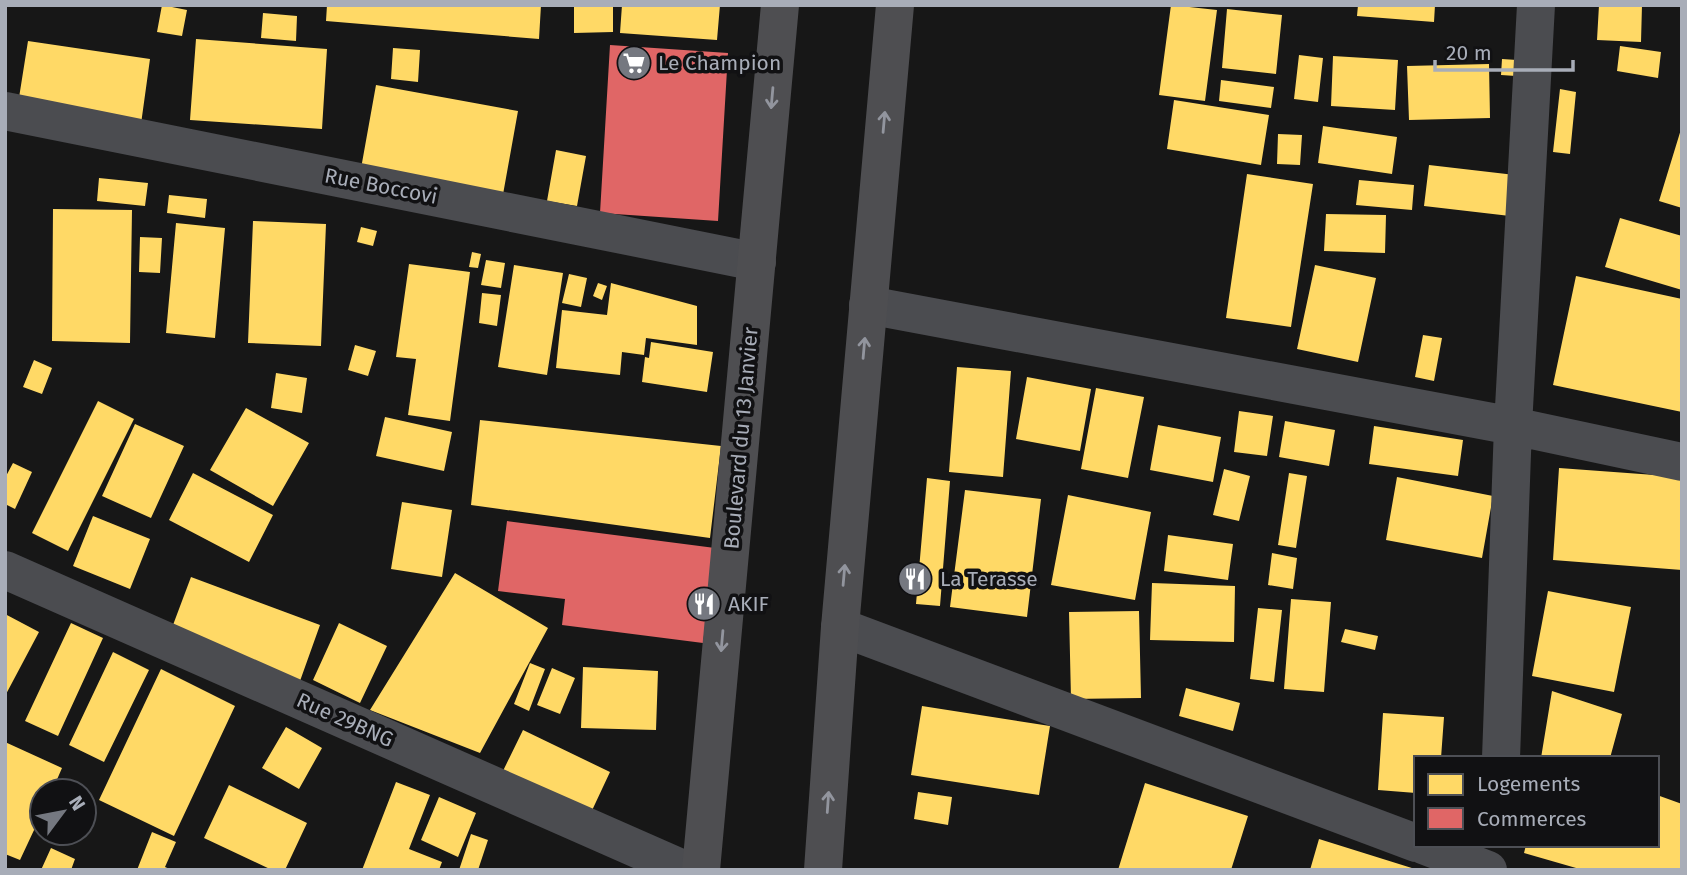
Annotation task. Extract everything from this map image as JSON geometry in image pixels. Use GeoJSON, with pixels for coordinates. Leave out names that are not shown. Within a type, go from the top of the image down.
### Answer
{"type":"FeatureCollection","features":[{"type":"Feature","properties":{"kind":"highway","name":"Boulevard du 13 Janvier"},"geometry":{"type":"LineString","coordinates":[[701,870],[780,5]]}},
{"type":"Feature","properties":{"kind":"highway"},"geometry":{"type":"LineString","coordinates":[[823,870],[840,627],[895,5]]}},
{"type":"Feature","properties":{"kind":"street"},"geometry":{"type":"LineString","coordinates":[[1501,756],[1513,426],[1535,5]]}},
{"type":"Feature","properties":{"kind":"street","name":"Rue Boccovi"},"geometry":{"type":"LineString","coordinates":[[5,111],[757,262]]}},
{"type":"Feature","properties":{"kind":"street"},"geometry":{"type":"LineString","coordinates":[[868,305],[1513,426],[1682,463]]}},
{"type":"Feature","properties":{"kind":"street","name":"Rue 29BNG"},"geometry":{"type":"LineString","coordinates":[[5,570],[685,870]]}},
{"type":"Feature","properties":{"kind":"street"},"geometry":{"type":"LineString","coordinates":[[840,627],[1414,842]]}},
{"type":"Feature","properties":{"kind":"street"},"geometry":{"type":"LineString","coordinates":[[1428,847],[1488,870]]}},
{"type":"Feature","properties":{"kind":"street"},"geometry":{"type":"LineString","coordinates":[[1496,870],[1497,847]]}},
{"type":"Feature","properties":{"kind":"building: Logements"},"geometry":{"type":"Polygon","coordinates":[[[162,5],[187,10],[182,36],[157,32],[162,5]]]}},
{"type":"Feature","properties":{"kind":"building: Logements"},"geometry":{"type":"Polygon","coordinates":[[[327,5],[541,5],[539,39],[326,21],[327,5]]]}},
{"type":"Feature","properties":{"kind":"building: Logements"},"geometry":{"type":"Polygon","coordinates":[[[574,5],[613,5],[613,32],[574,33],[574,5]]]}},
{"type":"Feature","properties":{"kind":"building: Logements"},"geometry":{"type":"Polygon","coordinates":[[[622,5],[720,5],[717,40],[620,33],[622,5]]]}},
{"type":"Feature","properties":{"kind":"building: Logements"},"geometry":{"type":"Polygon","coordinates":[[[1171,5],[1217,10],[1205,101],[1159,95],[1171,5]]]}},
{"type":"Feature","properties":{"kind":"building: Logements"},"geometry":{"type":"Polygon","coordinates":[[[1358,5],[1435,5],[1434,22],[1357,16],[1358,5]]]}},
{"type":"Feature","properties":{"kind":"building: Logements"},"geometry":{"type":"Polygon","coordinates":[[[1599,5],[1642,5],[1641,42],[1597,40],[1599,5]]]}},
{"type":"Feature","properties":{"kind":"building: Logements"},"geometry":{"type":"Polygon","coordinates":[[[1227,9],[1282,15],[1276,74],[1222,68],[1227,9]]]}},
{"type":"Feature","properties":{"kind":"building: Logements"},"geometry":{"type":"Polygon","coordinates":[[[263,13],[297,16],[296,41],[261,38],[263,13]]]}},
{"type":"Feature","properties":{"kind":"building: Logements"},"geometry":{"type":"Polygon","coordinates":[[[196,39],[327,49],[322,129],[190,120],[196,39]]]}},
{"type":"Feature","properties":{"kind":"building: Logements"},"geometry":{"type":"Polygon","coordinates":[[[28,41],[150,59],[141,124],[18,104],[28,41]]]}},
{"type":"Feature","properties":{"kind":"building: Logements"},"geometry":{"type":"Polygon","coordinates":[[[1620,46],[1661,52],[1658,78],[1617,71],[1620,46]]]}},
{"type":"Feature","properties":{"kind":"building: Logements"},"geometry":{"type":"Polygon","coordinates":[[[393,48],[420,50],[418,82],[391,79],[393,48]]]}},
{"type":"Feature","properties":{"kind":"building: Logements"},"geometry":{"type":"Polygon","coordinates":[[[1299,55],[1323,58],[1318,102],[1294,99],[1299,55]]]}},
{"type":"Feature","properties":{"kind":"building: Logements"},"geometry":{"type":"Polygon","coordinates":[[[1333,56],[1398,60],[1395,110],[1331,106],[1333,56]]]}},
{"type":"Feature","properties":{"kind":"building: Logements"},"geometry":{"type":"Polygon","coordinates":[[[1502,59],[1517,60],[1516,76],[1501,75],[1502,59]]]}},
{"type":"Feature","properties":{"kind":"building: Logements"},"geometry":{"type":"Polygon","coordinates":[[[1489,64],[1490,118],[1409,120],[1407,66],[1489,64]]]}},
{"type":"Feature","properties":{"kind":"building: Logements"},"geometry":{"type":"Polygon","coordinates":[[[1221,80],[1274,87],[1271,108],[1219,101],[1221,80]]]}},
{"type":"Feature","properties":{"kind":"building: Logements"},"geometry":{"type":"Polygon","coordinates":[[[376,85],[518,111],[502,200],[360,174],[376,85]]]}},
{"type":"Feature","properties":{"kind":"building: Logements"},"geometry":{"type":"Polygon","coordinates":[[[1560,89],[1576,92],[1570,154],[1553,152],[1560,89]]]}},
{"type":"Feature","properties":{"kind":"building: Logements"},"geometry":{"type":"Polygon","coordinates":[[[1174,100],[1269,115],[1261,165],[1167,149],[1174,100]]]}},
{"type":"Feature","properties":{"kind":"building: Logements"},"geometry":{"type":"Polygon","coordinates":[[[1323,126],[1397,137],[1392,174],[1318,163],[1323,126]]]}},
{"type":"Feature","properties":{"kind":"building: Logements"},"geometry":{"type":"Polygon","coordinates":[[[1682,126],[1682,208],[1659,201],[1682,126]]]}},
{"type":"Feature","properties":{"kind":"building: Logements"},"geometry":{"type":"Polygon","coordinates":[[[1278,134],[1302,135],[1300,165],[1277,164],[1278,134]]]}},
{"type":"Feature","properties":{"kind":"building: Logements"},"geometry":{"type":"Polygon","coordinates":[[[556,150],[586,156],[577,206],[547,201],[556,150]]]}},
{"type":"Feature","properties":{"kind":"building: Logements"},"geometry":{"type":"Polygon","coordinates":[[[1429,165],[1515,175],[1510,216],[1424,206],[1429,165]]]}},
{"type":"Feature","properties":{"kind":"building: Logements"},"geometry":{"type":"Polygon","coordinates":[[[1247,174],[1313,184],[1291,327],[1226,318],[1247,174]]]}},
{"type":"Feature","properties":{"kind":"building: Logements"},"geometry":{"type":"Polygon","coordinates":[[[99,178],[148,183],[145,206],[97,201],[99,178]]]}},
{"type":"Feature","properties":{"kind":"building: Logements"},"geometry":{"type":"Polygon","coordinates":[[[1359,180],[1414,185],[1412,210],[1356,205],[1359,180]]]}},
{"type":"Feature","properties":{"kind":"building: Logements"},"geometry":{"type":"Polygon","coordinates":[[[169,195],[207,199],[205,218],[167,213],[169,195]]]}},
{"type":"Feature","properties":{"kind":"building: Logements"},"geometry":{"type":"Polygon","coordinates":[[[53,209],[132,210],[130,343],[52,341],[53,209]]]}},
{"type":"Feature","properties":{"kind":"building: Logements"},"geometry":{"type":"Polygon","coordinates":[[[1326,214],[1386,215],[1385,253],[1324,251],[1326,214]]]}},
{"type":"Feature","properties":{"kind":"building: Logements"},"geometry":{"type":"Polygon","coordinates":[[[1620,218],[1682,236],[1682,290],[1605,267],[1620,218]]]}},
{"type":"Feature","properties":{"kind":"building: Logements"},"geometry":{"type":"Polygon","coordinates":[[[253,221],[326,224],[321,346],[248,343],[253,221]]]}},
{"type":"Feature","properties":{"kind":"building: Logements"},"geometry":{"type":"Polygon","coordinates":[[[176,223],[225,228],[215,338],[166,333],[176,223]]]}},
{"type":"Feature","properties":{"kind":"building: Logements"},"geometry":{"type":"Polygon","coordinates":[[[361,227],[377,231],[373,246],[357,242],[361,227]]]}},
{"type":"Feature","properties":{"kind":"building: Logements"},"geometry":{"type":"Polygon","coordinates":[[[140,237],[162,238],[160,273],[139,272],[140,237]]]}},
{"type":"Feature","properties":{"kind":"building: Logements"},"geometry":{"type":"Polygon","coordinates":[[[472,252],[481,254],[478,268],[469,267],[472,252]]]}},
{"type":"Feature","properties":{"kind":"building: Logements"},"geometry":{"type":"Polygon","coordinates":[[[486,260],[505,263],[501,288],[481,285],[486,260]]]}},
{"type":"Feature","properties":{"kind":"building: Logements"},"geometry":{"type":"Polygon","coordinates":[[[409,264],[470,272],[450,421],[408,415],[416,359],[396,357],[409,264]]]}},
{"type":"Feature","properties":{"kind":"building: Logements"},"geometry":{"type":"Polygon","coordinates":[[[514,265],[563,273],[547,375],[498,367],[514,265]]]}},
{"type":"Feature","properties":{"kind":"building: Logements"},"geometry":{"type":"Polygon","coordinates":[[[1315,265],[1376,278],[1358,362],[1297,349],[1315,265]]]}},
{"type":"Feature","properties":{"kind":"building: Logements"},"geometry":{"type":"Polygon","coordinates":[[[569,274],[587,278],[581,307],[562,303],[569,274]]]}},
{"type":"Feature","properties":{"kind":"building: Logements"},"geometry":{"type":"Polygon","coordinates":[[[1576,276],[1682,299],[1682,412],[1553,385],[1576,276]]]}},
{"type":"Feature","properties":{"kind":"building: Logements"},"geometry":{"type":"Polygon","coordinates":[[[598,283],[607,286],[602,300],[593,296],[598,283]]]}},
{"type":"Feature","properties":{"kind":"building: Logements"},"geometry":{"type":"Polygon","coordinates":[[[611,283],[697,306],[697,345],[646,338],[644,355],[622,352],[620,375],[556,368],[562,310],[607,315],[611,283]]]}},
{"type":"Feature","properties":{"kind":"building: Logements"},"geometry":{"type":"Polygon","coordinates":[[[482,293],[501,295],[497,326],[479,323],[482,293]]]}},
{"type":"Feature","properties":{"kind":"building: Logements"},"geometry":{"type":"Polygon","coordinates":[[[1423,335],[1442,338],[1434,381],[1415,377],[1423,335]]]}},
{"type":"Feature","properties":{"kind":"building: Logements"},"geometry":{"type":"Polygon","coordinates":[[[651,342],[713,352],[707,392],[642,382],[645,357],[649,358],[651,342]]]}},
{"type":"Feature","properties":{"kind":"building: Logements"},"geometry":{"type":"Polygon","coordinates":[[[355,345],[376,351],[368,376],[348,370],[355,345]]]}},
{"type":"Feature","properties":{"kind":"building: Logements"},"geometry":{"type":"Polygon","coordinates":[[[34,360],[52,368],[42,394],[23,387],[34,360]]]}},
{"type":"Feature","properties":{"kind":"building: Logements"},"geometry":{"type":"Polygon","coordinates":[[[957,367],[1011,371],[1003,477],[949,472],[957,367]]]}},
{"type":"Feature","properties":{"kind":"building: Logements"},"geometry":{"type":"Polygon","coordinates":[[[276,373],[307,378],[302,413],[271,408],[276,373]]]}},
{"type":"Feature","properties":{"kind":"building: Logements"},"geometry":{"type":"Polygon","coordinates":[[[1027,377],[1091,389],[1080,451],[1016,439],[1027,377]]]}},
{"type":"Feature","properties":{"kind":"building: Logements"},"geometry":{"type":"Polygon","coordinates":[[[1096,388],[1144,397],[1128,478],[1081,469],[1096,388]]]}},
{"type":"Feature","properties":{"kind":"building: Logements"},"geometry":{"type":"Polygon","coordinates":[[[98,401],[134,419],[68,551],[32,533],[98,401]]]}},
{"type":"Feature","properties":{"kind":"building: Logements"},"geometry":{"type":"Polygon","coordinates":[[[246,408],[309,443],[273,506],[210,470],[246,408]]]}},
{"type":"Feature","properties":{"kind":"building: Logements"},"geometry":{"type":"Polygon","coordinates":[[[1239,411],[1273,416],[1267,456],[1234,452],[1239,411]]]}},
{"type":"Feature","properties":{"kind":"building: Logements"},"geometry":{"type":"Polygon","coordinates":[[[385,417],[452,432],[444,471],[376,456],[385,417]]]}},
{"type":"Feature","properties":{"kind":"building: Logements"},"geometry":{"type":"Polygon","coordinates":[[[480,420],[721,446],[710,538],[471,505],[480,420]]]}},
{"type":"Feature","properties":{"kind":"building: Logements"},"geometry":{"type":"Polygon","coordinates":[[[1285,421],[1335,430],[1329,466],[1279,457],[1285,421]]]}},
{"type":"Feature","properties":{"kind":"building: Logements"},"geometry":{"type":"Polygon","coordinates":[[[135,424],[184,446],[151,518],[102,496],[135,424]]]}},
{"type":"Feature","properties":{"kind":"building: Logements"},"geometry":{"type":"Polygon","coordinates":[[[1158,425],[1221,437],[1213,482],[1150,470],[1158,425]]]}},
{"type":"Feature","properties":{"kind":"building: Logements"},"geometry":{"type":"Polygon","coordinates":[[[1374,426],[1463,440],[1458,476],[1369,464],[1374,426]]]}},
{"type":"Feature","properties":{"kind":"building: Logements"},"geometry":{"type":"Polygon","coordinates":[[[13,463],[32,472],[15,509],[5,504],[5,478],[13,463]]]}},
{"type":"Feature","properties":{"kind":"building: Logements"},"geometry":{"type":"Polygon","coordinates":[[[1559,468],[1682,477],[1682,570],[1553,560],[1559,468]]]}},
{"type":"Feature","properties":{"kind":"building: Logements"},"geometry":{"type":"Polygon","coordinates":[[[1224,469],[1250,476],[1239,521],[1213,515],[1224,469]]]}},
{"type":"Feature","properties":{"kind":"building: Logements"},"geometry":{"type":"Polygon","coordinates":[[[193,473],[273,515],[249,562],[169,520],[193,473]]]}},
{"type":"Feature","properties":{"kind":"building: Logements"},"geometry":{"type":"Polygon","coordinates":[[[1289,473],[1307,476],[1296,548],[1278,545],[1289,473]]]}},
{"type":"Feature","properties":{"kind":"building: Logements"},"geometry":{"type":"Polygon","coordinates":[[[1397,477],[1493,496],[1482,558],[1386,540],[1397,477]]]}},
{"type":"Feature","properties":{"kind":"building: Logements"},"geometry":{"type":"Polygon","coordinates":[[[927,478],[950,481],[940,606],[916,604],[927,478]]]}},
{"type":"Feature","properties":{"kind":"building: Logements"},"geometry":{"type":"Polygon","coordinates":[[[965,490],[1041,499],[1027,617],[950,607],[965,490]]]}},
{"type":"Feature","properties":{"kind":"building: Logements"},"geometry":{"type":"Polygon","coordinates":[[[1068,495],[1151,512],[1135,600],[1051,585],[1068,495]]]}},
{"type":"Feature","properties":{"kind":"building: Logements"},"geometry":{"type":"Polygon","coordinates":[[[402,502],[452,510],[442,577],[391,569],[402,502]]]}},
{"type":"Feature","properties":{"kind":"building: Logements"},"geometry":{"type":"Polygon","coordinates":[[[93,516],[150,539],[130,589],[73,566],[93,516]]]}},
{"type":"Feature","properties":{"kind":"building: Logements"},"geometry":{"type":"Polygon","coordinates":[[[1168,535],[1233,544],[1228,580],[1164,571],[1168,535]]]}},
{"type":"Feature","properties":{"kind":"building: Logements"},"geometry":{"type":"Polygon","coordinates":[[[1272,553],[1297,558],[1293,589],[1268,585],[1272,553]]]}},
{"type":"Feature","properties":{"kind":"building: Logements"},"geometry":{"type":"Polygon","coordinates":[[[455,573],[548,628],[480,753],[370,710],[455,573]]]}},
{"type":"Feature","properties":{"kind":"building: Logements"},"geometry":{"type":"Polygon","coordinates":[[[191,577],[320,625],[300,681],[170,633],[191,577]]]}},
{"type":"Feature","properties":{"kind":"building: Logements"},"geometry":{"type":"Polygon","coordinates":[[[1152,583],[1235,586],[1234,642],[1150,640],[1152,583]]]}},
{"type":"Feature","properties":{"kind":"building: Logements"},"geometry":{"type":"Polygon","coordinates":[[[1548,591],[1631,607],[1614,692],[1532,676],[1548,591]]]}},
{"type":"Feature","properties":{"kind":"building: Logements"},"geometry":{"type":"Polygon","coordinates":[[[1291,599],[1331,602],[1324,692],[1284,689],[1291,599]]]}},
{"type":"Feature","properties":{"kind":"building: Logements"},"geometry":{"type":"Polygon","coordinates":[[[1258,608],[1282,610],[1274,682],[1250,679],[1258,608]]]}},
{"type":"Feature","properties":{"kind":"building: Logements"},"geometry":{"type":"Polygon","coordinates":[[[1139,611],[1141,698],[1071,699],[1069,612],[1139,611]]]}},
{"type":"Feature","properties":{"kind":"building: Logements"},"geometry":{"type":"Polygon","coordinates":[[[5,614],[39,632],[5,696],[5,614]]]}},
{"type":"Feature","properties":{"kind":"building: Logements"},"geometry":{"type":"Polygon","coordinates":[[[71,623],[103,638],[58,736],[25,721],[71,623]]]}},
{"type":"Feature","properties":{"kind":"building: Logements"},"geometry":{"type":"Polygon","coordinates":[[[339,623],[387,646],[360,703],[313,680],[339,623]]]}},
{"type":"Feature","properties":{"kind":"building: Logements"},"geometry":{"type":"Polygon","coordinates":[[[1345,629],[1378,636],[1375,650],[1341,642],[1345,629]]]}},
{"type":"Feature","properties":{"kind":"building: Logements"},"geometry":{"type":"Polygon","coordinates":[[[113,652],[149,670],[104,762],[69,745],[113,652]]]}},
{"type":"Feature","properties":{"kind":"building: Logements"},"geometry":{"type":"Polygon","coordinates":[[[530,663],[545,669],[529,711],[514,704],[530,663]]]}},
{"type":"Feature","properties":{"kind":"building: Logements"},"geometry":{"type":"Polygon","coordinates":[[[583,667],[658,671],[656,730],[581,728],[583,667]]]}},
{"type":"Feature","properties":{"kind":"building: Logements"},"geometry":{"type":"Polygon","coordinates":[[[552,668],[575,678],[560,714],[537,705],[552,668]]]}},
{"type":"Feature","properties":{"kind":"building: Logements"},"geometry":{"type":"Polygon","coordinates":[[[161,669],[235,706],[174,836],[99,800],[161,669]]]}},
{"type":"Feature","properties":{"kind":"building: Logements"},"geometry":{"type":"Polygon","coordinates":[[[1186,688],[1240,703],[1233,731],[1179,716],[1186,688]]]}},
{"type":"Feature","properties":{"kind":"building: Logements"},"geometry":{"type":"Polygon","coordinates":[[[1552,691],[1622,714],[1611,756],[1541,756],[1552,691]]]}},
{"type":"Feature","properties":{"kind":"building: Logements"},"geometry":{"type":"Polygon","coordinates":[[[922,706],[1050,726],[1039,795],[911,775],[922,706]]]}},
{"type":"Feature","properties":{"kind":"building: Logements"},"geometry":{"type":"Polygon","coordinates":[[[1383,713],[1444,717],[1441,756],[1414,756],[1414,793],[1378,790],[1383,713]]]}},
{"type":"Feature","properties":{"kind":"building: Logements"},"geometry":{"type":"Polygon","coordinates":[[[286,727],[322,748],[299,789],[262,768],[286,727]]]}},
{"type":"Feature","properties":{"kind":"building: Logements"},"geometry":{"type":"Polygon","coordinates":[[[523,730],[610,772],[588,819],[501,775],[523,730]]]}},
{"type":"Feature","properties":{"kind":"building: Logements"},"geometry":{"type":"Polygon","coordinates":[[[5,742],[62,768],[58,777],[28,777],[28,843],[20,860],[5,854],[5,742]]]}},
{"type":"Feature","properties":{"kind":"building: Logements"},"geometry":{"type":"Polygon","coordinates":[[[396,782],[430,795],[409,849],[442,862],[439,870],[362,870],[396,782]]]}},
{"type":"Feature","properties":{"kind":"building: Logements"},"geometry":{"type":"Polygon","coordinates":[[[1145,783],[1248,816],[1231,870],[1118,870],[1145,783]]]}},
{"type":"Feature","properties":{"kind":"building: Logements"},"geometry":{"type":"Polygon","coordinates":[[[229,785],[307,823],[285,870],[272,870],[204,838],[229,785]]]}},
{"type":"Feature","properties":{"kind":"building: Logements"},"geometry":{"type":"Polygon","coordinates":[[[918,792],[952,797],[948,825],[914,819],[918,792]]]}},
{"type":"Feature","properties":{"kind":"building: Logements"},"geometry":{"type":"Polygon","coordinates":[[[1659,796],[1682,804],[1682,870],[1583,870],[1524,853],[1526,847],[1659,847],[1659,796]]]}},
{"type":"Feature","properties":{"kind":"building: Logements"},"geometry":{"type":"Polygon","coordinates":[[[439,797],[476,813],[458,857],[421,840],[439,797]]]}},
{"type":"Feature","properties":{"kind":"building: Logements"},"geometry":{"type":"Polygon","coordinates":[[[152,832],[176,842],[165,867],[172,870],[137,870],[152,832]]]}},
{"type":"Feature","properties":{"kind":"building: Logements"},"geometry":{"type":"Polygon","coordinates":[[[471,834],[488,840],[478,870],[459,870],[471,834]]]}},
{"type":"Feature","properties":{"kind":"building: Logements"},"geometry":{"type":"Polygon","coordinates":[[[1319,839],[1415,869],[1415,870],[1310,870],[1319,839]]]}},
{"type":"Feature","properties":{"kind":"building: Logements"},"geometry":{"type":"Polygon","coordinates":[[[51,848],[75,859],[71,870],[41,870],[51,848]]]}},
{"type":"Feature","properties":{"kind":"building: Commerces"},"geometry":{"type":"Polygon","coordinates":[[[610,45],[728,53],[718,221],[600,213],[610,45]]]}},
{"type":"Feature","properties":{"kind":"building: Commerces"},"geometry":{"type":"Polygon","coordinates":[[[507,521],[715,548],[703,643],[562,625],[565,599],[498,591],[507,521]]]}},
{"type":"Feature","properties":{"kind":"place","name":"Le Champion"},"geometry":{"type":"Point","coordinates":[634,63]}},
{"type":"Feature","properties":{"kind":"place","name":"La Terasse"},"geometry":{"type":"Point","coordinates":[915,579]}},
{"type":"Feature","properties":{"kind":"place","name":"AKIF"},"geometry":{"type":"Point","coordinates":[704,604]}}]}
